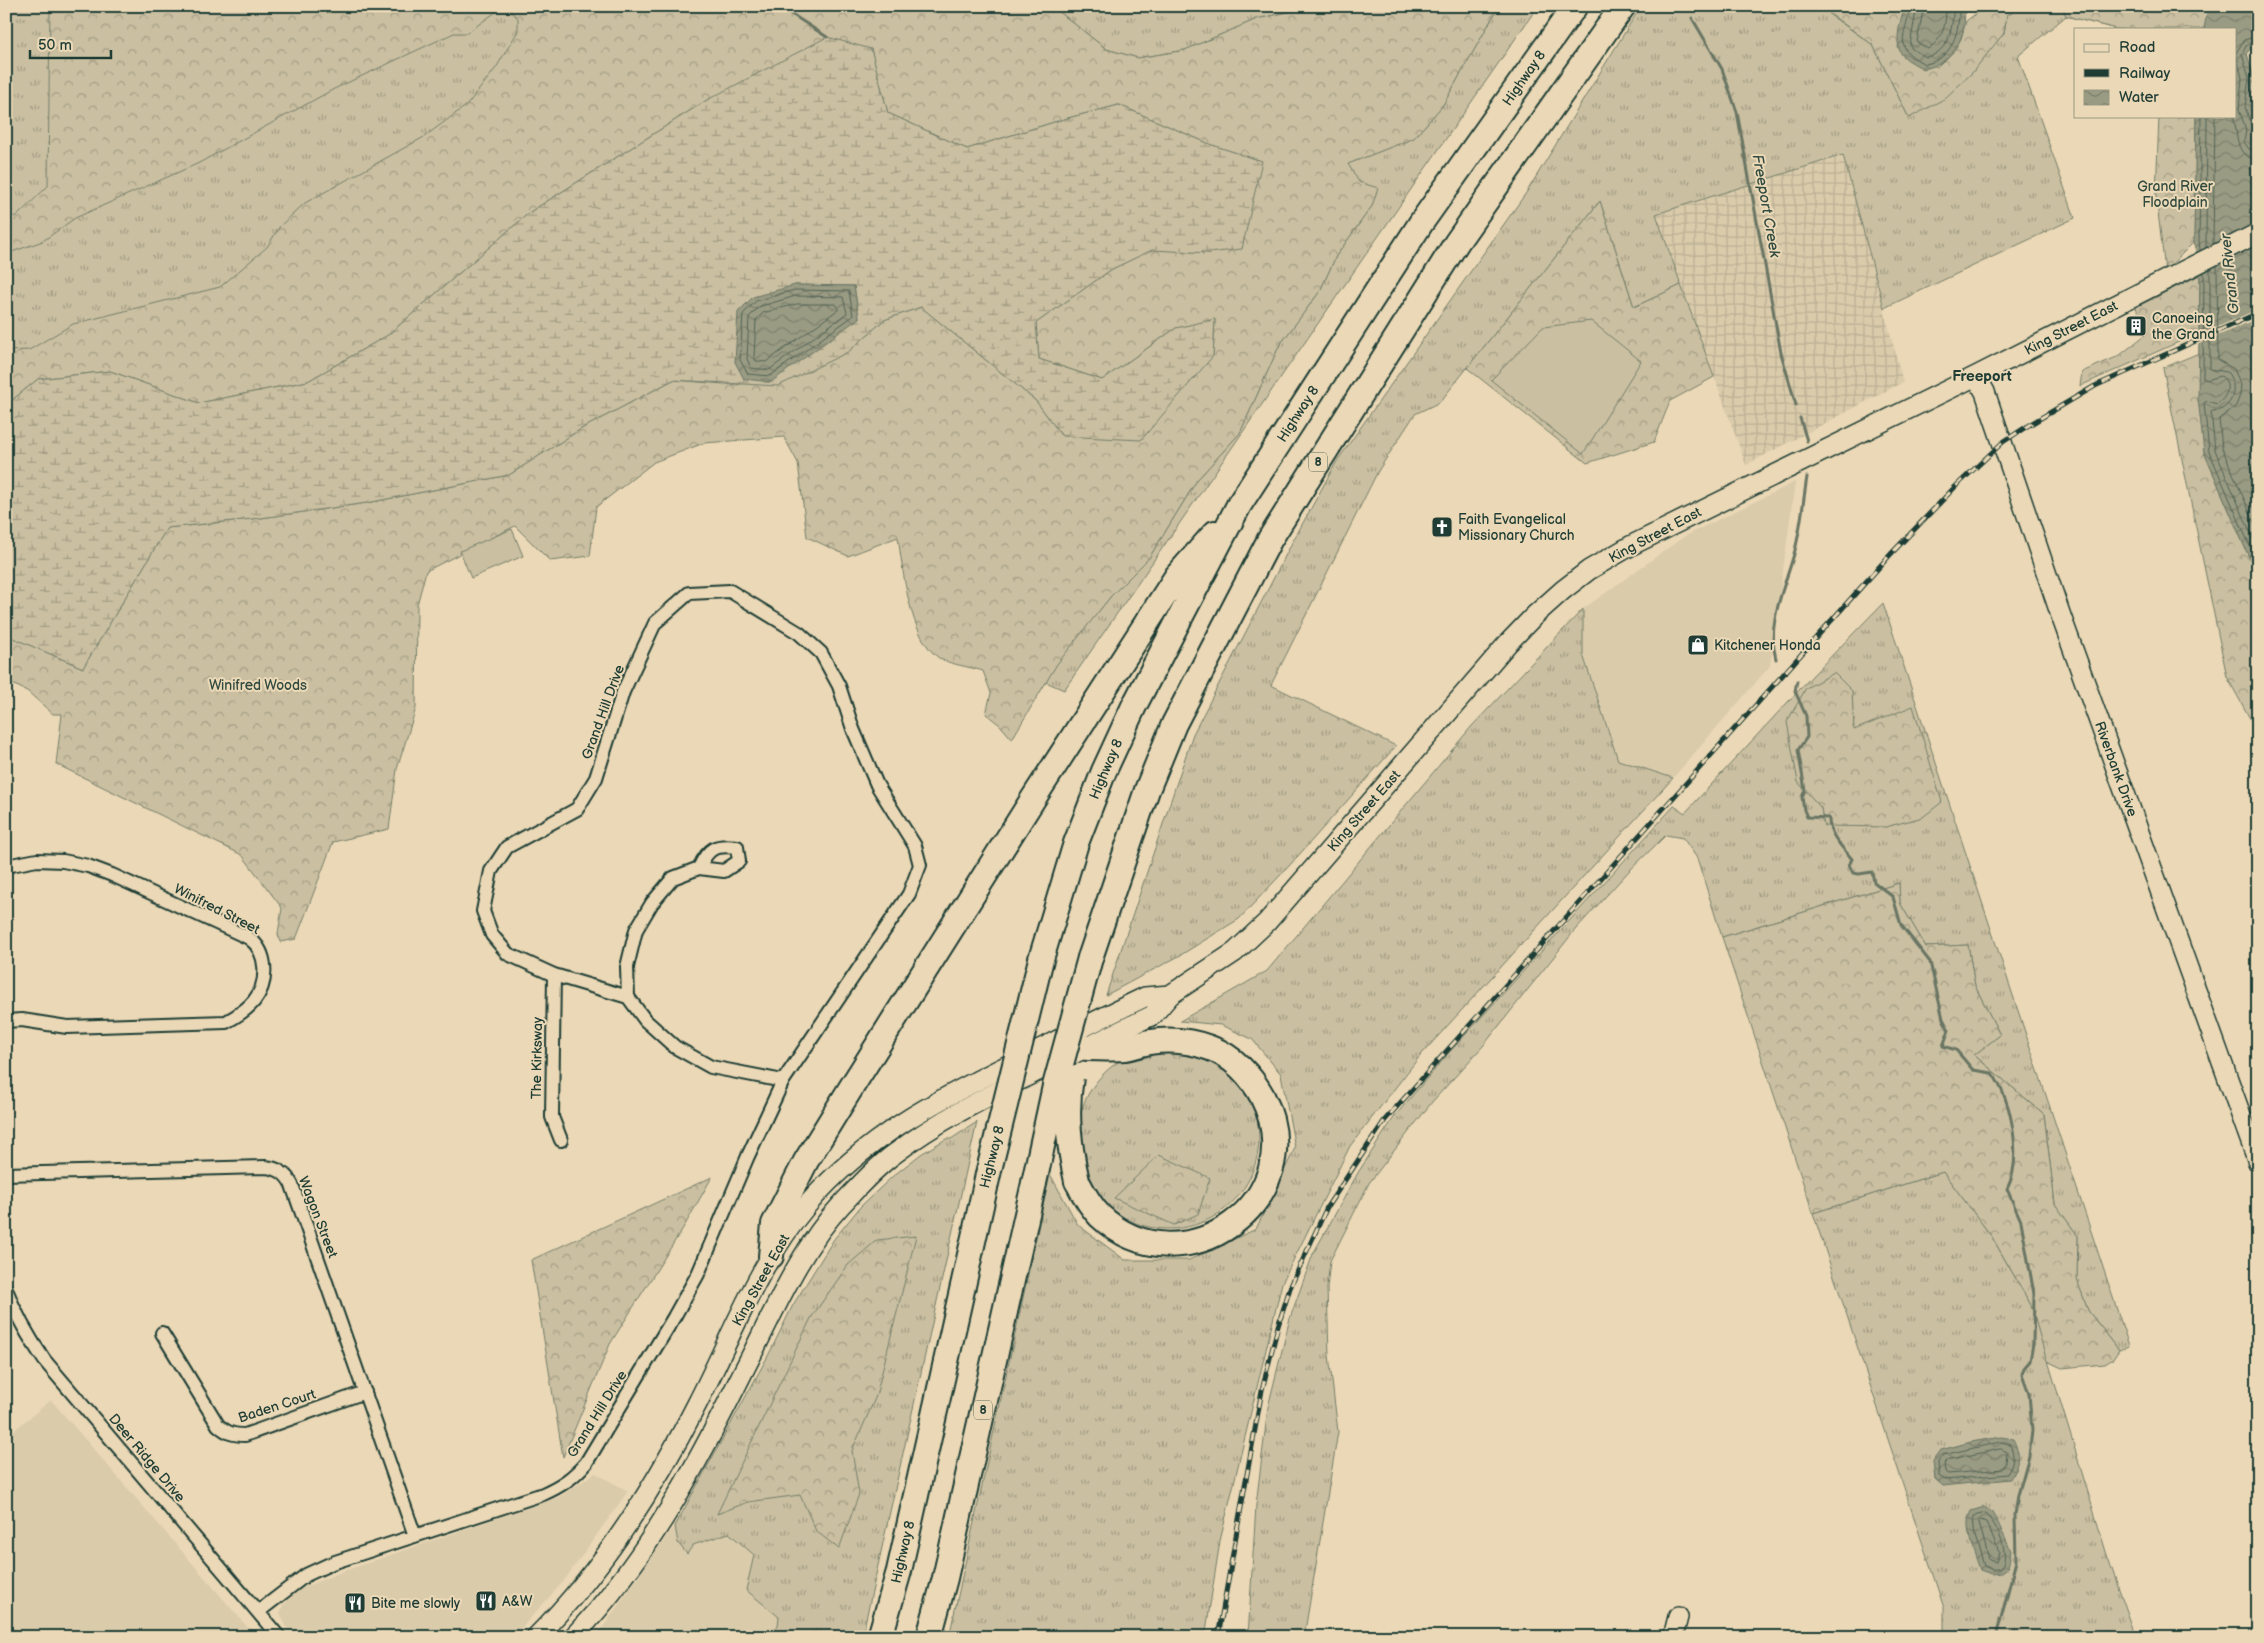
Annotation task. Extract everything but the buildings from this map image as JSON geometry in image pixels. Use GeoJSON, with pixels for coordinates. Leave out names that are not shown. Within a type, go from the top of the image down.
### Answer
{"type":"FeatureCollection","features":[{"type":"Feature","properties":{"kind":"highway","name":"Highway 8"},"geometry":{"type":"LineString","coordinates":[[880,1637],[899,1571],[989,1170],[1041,959],[1076,842],[1104,771],[1134,706],[1239,505],[1421,223],[1575,6]]}},
{"type":"Feature","properties":{"kind":"highway","name":"8"},"geometry":{"type":"LineString","coordinates":[[929,1637],[945,1578],[1055,1086],[1090,958],[1144,798],[1174,724],[1270,539],[1457,242],[1623,6]]}},
{"type":"Feature","properties":{"kind":"highway"},"geometry":{"type":"LineString","coordinates":[[771,1256],[774,1224],[806,1161],[854,1083],[1032,799],[1177,576],[1239,505]]}},
{"type":"Feature","properties":{"kind":"highway"},"geometry":{"type":"LineString","coordinates":[[1087,1048],[1124,1048],[1150,1042],[1194,1043],[1212,1048],[1227,1057],[1252,1080],[1268,1109],[1274,1146],[1272,1166],[1265,1185],[1244,1215],[1213,1236],[1195,1242],[1174,1245],[1152,1243],[1135,1239],[1115,1228],[1098,1215],[1077,1181],[1070,1153],[1067,1106],[1091,986],[1090,958]]}},
{"type":"Feature","properties":{"kind":"main road","name":"King Street East"},"geometry":{"type":"LineString","coordinates":[[574,1637],[617,1584],[676,1498],[708,1443],[789,1283],[816,1238],[841,1205],[894,1153],[925,1132],[966,1107],[1153,1014],[1170,995],[1235,952],[1267,922],[1508,643],[1563,590],[1589,570],[1632,545],[1976,376],[2258,233]]}},
{"type":"Feature","properties":{"kind":"main road","name":"Riverbank Drive"},"geometry":{"type":"LineString","coordinates":[[1976,376],[1985,392],[2064,624],[2258,1162]]}},
{"type":"Feature","properties":{"kind":"main road","name":"King Street East"},"geometry":{"type":"LineString","coordinates":[[536,1637],[576,1593],[643,1501],[698,1403],[752,1290],[771,1256],[808,1204],[832,1178],[878,1138],[902,1122],[966,1086],[1145,997],[1170,995]]}},
{"type":"Feature","properties":{"kind":"main road"},"geometry":{"type":"LineString","coordinates":[[1672,1637],[1678,1617]]}},
{"type":"Feature","properties":{"kind":"street","name":"Grand Hill Drive"},"geometry":{"type":"LineString","coordinates":[[258,1612],[306,1576],[332,1563],[551,1490],[575,1476],[586,1463],[698,1274],[748,1156],[783,1081],[909,894],[920,865],[915,846],[877,785],[853,729],[840,686],[820,653],[799,633],[730,591],[689,593],[656,623],[623,692],[596,778],[577,809],[508,847],[491,872],[483,911],[492,935],[508,954],[554,975],[628,997]]}},
{"type":"Feature","properties":{"kind":"street","name":"Winifred Street"},"geometry":{"type":"LineString","coordinates":[[6,866],[37,860],[63,861],[88,866],[112,875],[249,938],[257,944],[262,952],[264,965],[260,990],[254,1001],[241,1013],[226,1022],[67,1027],[22,1020],[6,1021]]}},
{"type":"Feature","properties":{"kind":"street"},"geometry":{"type":"LineString","coordinates":[[699,868],[673,878],[652,903],[636,930],[627,967],[628,997],[644,1020],[675,1047],[711,1067],[783,1081]]}},
{"type":"Feature","properties":{"kind":"street","name":"The Kirksway"},"geometry":{"type":"LineString","coordinates":[[554,975],[552,1117],[561,1140]]}},
{"type":"Feature","properties":{"kind":"street","name":"Wagon Street"},"geometry":{"type":"LineString","coordinates":[[6,1174],[265,1167],[279,1170],[286,1175],[292,1185],[415,1536]]}},
{"type":"Feature","properties":{"kind":"street","name":"Deer Ridge Drive"},"geometry":{"type":"LineString","coordinates":[[6,1289],[11,1315],[45,1361],[279,1637]]}},
{"type":"Feature","properties":{"kind":"street","name":"Baden Court"},"geometry":{"type":"LineString","coordinates":[[162,1333],[218,1425],[225,1432],[235,1435],[245,1434],[365,1392]]}},
{"type":"Feature","properties":{"kind":"shaded area"},"geometry":{"type":"Polygon","coordinates":[[[1843,155],[1903,382],[1746,465],[1656,214],[1843,155]]]}},
{"type":"Feature","properties":{"kind":"shaded area"},"geometry":{"type":"Polygon","coordinates":[[[1795,482],[1770,666],[1673,778],[1618,760],[1583,655],[1583,609],[1685,536],[1795,482]]]}},
{"type":"Feature","properties":{"kind":"shaded area"},"geometry":{"type":"Polygon","coordinates":[[[51,1400],[256,1637],[6,1637],[6,1437],[51,1400]]]}},
{"type":"Feature","properties":{"kind":"shaded area"},"geometry":{"type":"Polygon","coordinates":[[[595,1473],[628,1491],[563,1582],[513,1637],[294,1637],[289,1632],[280,1613],[283,1605],[300,1589],[341,1572],[559,1497],[595,1473]]]}},
{"type":"Feature","properties":{"kind":"shaded area"},"geometry":{"type":"Polygon","coordinates":[[[678,1520],[732,1528],[759,1553],[799,1626],[793,1637],[596,1637],[678,1520]]]}},
{"type":"Feature","properties":{"kind":"green space"},"geometry":{"type":"Polygon","coordinates":[[[6,6],[559,6],[569,52],[246,308],[6,377],[6,6]]]}},
{"type":"Feature","properties":{"kind":"green space"},"geometry":{"type":"Polygon","coordinates":[[[50,6],[504,6],[467,33],[454,33],[334,89],[199,163],[75,218],[43,241],[6,254],[6,217],[17,216],[48,186],[50,6]]]}},
{"type":"Feature","properties":{"kind":"green space","name":"Winifred Woods"},"geometry":{"type":"Polygon","coordinates":[[[505,6],[1052,6],[1106,49],[1138,58],[1185,50],[1257,19],[1315,6],[1499,6],[1443,105],[1414,138],[1348,164],[1359,182],[1378,188],[1372,206],[1336,256],[1320,291],[1279,346],[1240,433],[1197,480],[1149,558],[1111,596],[1057,664],[1012,739],[1000,725],[986,714],[991,693],[983,671],[954,664],[939,658],[929,648],[921,635],[909,602],[898,537],[848,556],[807,537],[798,463],[784,437],[704,443],[654,462],[596,507],[590,556],[550,561],[515,526],[426,571],[417,605],[416,708],[397,769],[389,829],[333,842],[296,939],[280,942],[278,934],[282,908],[242,855],[56,764],[62,714],[53,714],[27,691],[6,681],[6,635],[83,668],[167,528],[261,518],[367,503],[509,475],[581,429],[673,380],[737,385],[848,352],[884,320],[921,307],[1036,401],[1062,436],[1213,356],[1215,320],[1176,328],[1102,380],[1039,359],[1036,323],[1112,269],[1152,249],[1209,253],[1261,161],[1212,145],[1119,105],[1064,119],[967,149],[888,113],[871,49],[707,100],[530,212],[388,335],[308,381],[199,403],[110,371],[38,379],[6,405],[6,351],[29,350],[73,324],[220,287],[267,247],[280,226],[305,203],[424,137],[467,105],[496,68],[518,31],[518,18],[505,6]]]}},
{"type":"Feature","properties":{"kind":"green space"},"geometry":{"type":"Polygon","coordinates":[[[1052,6],[1315,6],[1257,19],[1185,50],[1138,58],[1106,49],[1052,6]]]}},
{"type":"Feature","properties":{"kind":"green space"},"geometry":{"type":"Polygon","coordinates":[[[1499,6],[1538,6],[1064,690],[1046,682],[1056,664],[1111,596],[1149,558],[1197,480],[1240,433],[1279,346],[1320,291],[1336,256],[1372,206],[1347,164],[1414,138],[1443,105],[1499,6]]]}},
{"type":"Feature","properties":{"kind":"green space"},"geometry":{"type":"Polygon","coordinates":[[[1641,6],[1828,6],[1830,15],[1873,45],[1909,118],[2004,33],[2007,14],[2016,6],[2208,6],[2120,28],[2112,28],[2066,16],[2018,56],[2075,218],[1884,308],[1843,155],[1656,214],[1681,285],[1634,307],[1600,201],[1440,402],[1415,414],[1378,471],[1271,685],[1396,746],[1239,919],[1179,956],[1106,995],[1193,734],[1293,541],[1337,461],[1526,193],[1641,6]]]}},
{"type":"Feature","properties":{"kind":"green space"},"geometry":{"type":"Polygon","coordinates":[[[1828,6],[1906,6],[1903,13],[1898,48],[1937,67],[1953,51],[1961,39],[1966,21],[1986,6],[2019,6],[2011,14],[2007,14],[2004,33],[1971,74],[1944,99],[1909,118],[1873,45],[1830,14],[1828,6]]]}},
{"type":"Feature","properties":{"kind":"green space"},"geometry":{"type":"Polygon","coordinates":[[[2062,6],[2209,6],[2205,28],[2112,28],[2066,16],[2062,6]]]}},
{"type":"Feature","properties":{"kind":"green space"},"geometry":{"type":"Polygon","coordinates":[[[827,37],[871,49],[888,113],[967,149],[1064,119],[1119,105],[1212,145],[1262,161],[1242,249],[1209,253],[1152,250],[1112,269],[1036,323],[1039,359],[1102,380],[1176,328],[1215,319],[1213,356],[1141,440],[1062,436],[1036,401],[921,307],[884,320],[848,352],[778,386],[673,380],[581,429],[509,475],[367,503],[261,518],[167,528],[83,668],[6,635],[6,405],[38,379],[110,371],[199,403],[308,381],[388,335],[530,212],[707,100],[827,37]],[[795,285],[859,318],[854,286],[795,285]]]}},
{"type":"Feature","properties":{"kind":"green space","name":"Grand River Floodplain"},"geometry":{"type":"Polygon","coordinates":[[[2159,118],[2196,118],[2194,242],[2165,271],[2156,195],[2159,118]]]}},
{"type":"Feature","properties":{"kind":"green space"},"geometry":{"type":"Polygon","coordinates":[[[1600,201],[1634,307],[1681,285],[1714,377],[1670,401],[1654,442],[1587,463],[1467,368],[1600,201]]]}},
{"type":"Feature","properties":{"kind":"green space"},"geometry":{"type":"Polygon","coordinates":[[[2200,275],[2199,333],[2080,386],[2082,372],[2119,356],[2145,335],[2136,307],[2200,275]]]}},
{"type":"Feature","properties":{"kind":"green space"},"geometry":{"type":"Polygon","coordinates":[[[1591,321],[1641,361],[1583,454],[1491,380],[1543,327],[1591,321]]]}},
{"type":"Feature","properties":{"kind":"green space"},"geometry":{"type":"Polygon","coordinates":[[[2199,353],[2204,452],[2258,578],[2258,733],[2227,677],[2163,368],[2199,353]]]}},
{"type":"Feature","properties":{"kind":"green space"},"geometry":{"type":"Polygon","coordinates":[[[512,529],[523,556],[471,578],[460,551],[512,529]]]}},
{"type":"Feature","properties":{"kind":"green space"},"geometry":{"type":"Polygon","coordinates":[[[1883,603],[2129,1346],[2119,1350],[2089,1312],[2079,1286],[2077,1278],[2078,1236],[2055,1204],[2044,1114],[1974,1055],[2000,1035],[1975,986],[1968,945],[1926,947],[1900,903],[1899,883],[1722,937],[1697,858],[1683,838],[1666,835],[1628,872],[1575,930],[1483,1046],[1432,1102],[1369,1183],[1330,1261],[1327,1288],[1329,1355],[1338,1432],[1304,1637],[1248,1637],[1256,1505],[1268,1407],[1290,1318],[1313,1254],[1359,1171],[1395,1116],[1446,1056],[1674,806],[1685,813],[1812,676],[1883,603]],[[1852,691],[1821,808],[1824,826],[1853,730],[1852,691]]]}},
{"type":"Feature","properties":{"kind":"green space"},"geometry":{"type":"Polygon","coordinates":[[[1583,609],[1583,655],[1618,760],[1673,778],[1420,1056],[1350,1146],[1282,1283],[1220,1541],[1205,1637],[949,1637],[1050,1174],[1078,1225],[1125,1260],[1189,1260],[1256,1229],[1295,1148],[1281,1074],[1252,1039],[1221,1025],[1180,1021],[1267,971],[1472,726],[1583,609]]]}},
{"type":"Feature","properties":{"kind":"green space"},"geometry":{"type":"Polygon","coordinates":[[[1834,673],[1852,691],[1854,730],[1913,706],[1942,802],[1923,817],[1886,827],[1824,826],[1821,808],[1798,782],[1787,722],[1806,688],[1834,673]]]}},
{"type":"Feature","properties":{"kind":"green space"},"geometry":{"type":"Polygon","coordinates":[[[1899,883],[1900,903],[1926,947],[1968,945],[1975,986],[2000,1035],[1974,1055],[2044,1114],[2055,1204],[2078,1236],[2077,1278],[2079,1286],[2089,1312],[2119,1350],[2113,1359],[2105,1364],[2062,1368],[2047,1361],[2031,1305],[1992,1237],[1943,1172],[1813,1213],[1722,937],[1899,883]]]}},
{"type":"Feature","properties":{"kind":"green space"},"geometry":{"type":"Polygon","coordinates":[[[1177,1047],[1203,1054],[1219,1062],[1238,1080],[1252,1103],[1259,1129],[1259,1147],[1252,1173],[1244,1189],[1226,1208],[1219,1214],[1194,1225],[1177,1229],[1159,1229],[1133,1222],[1117,1214],[1092,1189],[1084,1173],[1079,1156],[1077,1129],[1084,1103],[1092,1087],[1117,1062],[1133,1054],[1150,1049],[1177,1047]]]}},
{"type":"Feature","properties":{"kind":"green space"},"geometry":{"type":"Polygon","coordinates":[[[977,1122],[862,1637],[770,1637],[778,1625],[779,1617],[746,1590],[754,1555],[729,1533],[693,1545],[687,1554],[678,1543],[675,1526],[769,1354],[793,1305],[834,1239],[861,1206],[893,1176],[921,1154],[946,1139],[951,1139],[977,1122]]]}},
{"type":"Feature","properties":{"kind":"green space"},"geometry":{"type":"Polygon","coordinates":[[[1159,1155],[1210,1178],[1198,1214],[1174,1225],[1114,1198],[1159,1155]]]}},
{"type":"Feature","properties":{"kind":"green space"},"geometry":{"type":"Polygon","coordinates":[[[1943,1172],[1992,1237],[2031,1305],[2107,1555],[2136,1637],[1944,1637],[1944,1608],[1813,1213],[1943,1172]]]}},
{"type":"Feature","properties":{"kind":"green space"},"geometry":{"type":"Polygon","coordinates":[[[712,1177],[685,1225],[610,1344],[563,1457],[531,1260],[712,1177]]]}},
{"type":"Feature","properties":{"kind":"green space"},"geometry":{"type":"Polygon","coordinates":[[[916,1236],[876,1396],[852,1451],[859,1494],[839,1549],[816,1531],[800,1495],[748,1502],[717,1514],[811,1318],[848,1265],[877,1240],[916,1236]]]}},
{"type":"Feature","properties":{"kind":"water"},"geometry":{"type":"Polygon","coordinates":[[[1906,6],[1964,6],[1964,27],[1957,46],[1951,55],[1934,66],[1923,69],[1903,56],[1898,45],[1898,39],[1900,24],[1906,6]]]}},
{"type":"Feature","properties":{"kind":"water","name":"Grand River"},"geometry":{"type":"Polygon","coordinates":[[[2208,6],[2258,6],[2258,65],[2253,49],[2250,49],[2247,53],[2254,78],[2250,107],[2257,128],[2255,138],[2258,167],[2258,578],[2204,452],[2198,398],[2200,275],[2194,242],[2196,118],[2236,118],[2236,28],[2204,28],[2208,6]]]}},
{"type":"Feature","properties":{"kind":"water"},"geometry":{"type":"Polygon","coordinates":[[[795,285],[854,286],[859,318],[771,382],[744,379],[735,362],[738,312],[753,297],[795,285]]]}},
{"type":"Feature","properties":{"kind":"water"},"geometry":{"type":"Polygon","coordinates":[[[2001,1437],[2013,1439],[2017,1450],[2017,1464],[2010,1479],[1943,1486],[1935,1479],[1933,1461],[1941,1450],[2001,1437]]]}},
{"type":"Feature","properties":{"kind":"water"},"geometry":{"type":"Polygon","coordinates":[[[1984,1507],[1994,1514],[2011,1551],[2008,1568],[2001,1573],[1991,1574],[1980,1570],[1970,1540],[1968,1525],[1971,1511],[1984,1507]]]}},
{"type":"Feature","properties":{"kind":"pier"},"geometry":{"type":"Polygon","coordinates":[[[2258,309],[2258,318],[2197,345],[2197,336],[2258,309]]]}},
{"type":"Feature","properties":{"kind":"waterway"},"geometry":{"type":"LineString","coordinates":[[779,6],[827,37]]}},
{"type":"Feature","properties":{"kind":"waterway","name":"Freeport Creek"},"geometry":{"type":"LineString","coordinates":[[1692,18],[1722,69],[1737,112],[1781,353],[1796,405]]}},
{"type":"Feature","properties":{"kind":"waterway","name":"Freeport Creek"},"geometry":{"type":"LineString","coordinates":[[1800,418],[1807,441]]}},
{"type":"Feature","properties":{"kind":"waterway"},"geometry":{"type":"LineString","coordinates":[[1776,659],[1773,632],[1775,619],[1796,545],[1807,477]]}},
{"type":"Feature","properties":{"kind":"waterway"},"geometry":{"type":"LineString","coordinates":[[1797,681],[1795,691],[1806,716],[1807,737],[1798,750],[1805,790],[1802,797],[1807,817],[1829,818],[1833,835],[1852,859],[1849,865],[1853,873],[1872,872],[1874,882],[1893,897],[1901,925],[1930,962],[1943,1019],[1949,1030],[1943,1046],[1956,1050],[1973,1070],[1992,1073],[1999,1085],[2010,1114],[2015,1146],[2012,1176],[2007,1189],[2021,1221],[2034,1294],[2033,1344],[2030,1361],[2022,1374],[2029,1393],[2032,1431],[2029,1456],[2018,1495],[2015,1515],[2016,1561],[1996,1637]]}},
{"type":"Feature","properties":{"kind":"railway"},"geometry":{"type":"LineString","coordinates":[[1218,1637],[1262,1390],[1278,1326],[1290,1288],[1327,1207],[1385,1120],[1889,556],[1954,488],[2003,442],[2095,386],[2258,313]]}},
{"type":"Feature","properties":{"kind":"place","name":"Canoeing the Grand"},"geometry":{"type":"Point","coordinates":[2136,326]}},
{"type":"Feature","properties":{"kind":"place","name":"Faith Evangelical Missionary Church"},"geometry":{"type":"Point","coordinates":[1442,527]}},
{"type":"Feature","properties":{"kind":"place","name":"Kitchener Honda"},"geometry":{"type":"Point","coordinates":[1698,645]}},
{"type":"Feature","properties":{"kind":"place","name":"A&W"},"geometry":{"type":"Point","coordinates":[486,1601]}},
{"type":"Feature","properties":{"kind":"place","name":"Bite me slowly"},"geometry":{"type":"Point","coordinates":[355,1603]}},
{"type":"Feature","properties":{"kind":"district","name":"Freeport"},"geometry":{"type":"Point","coordinates":[1982,376]}}]}
